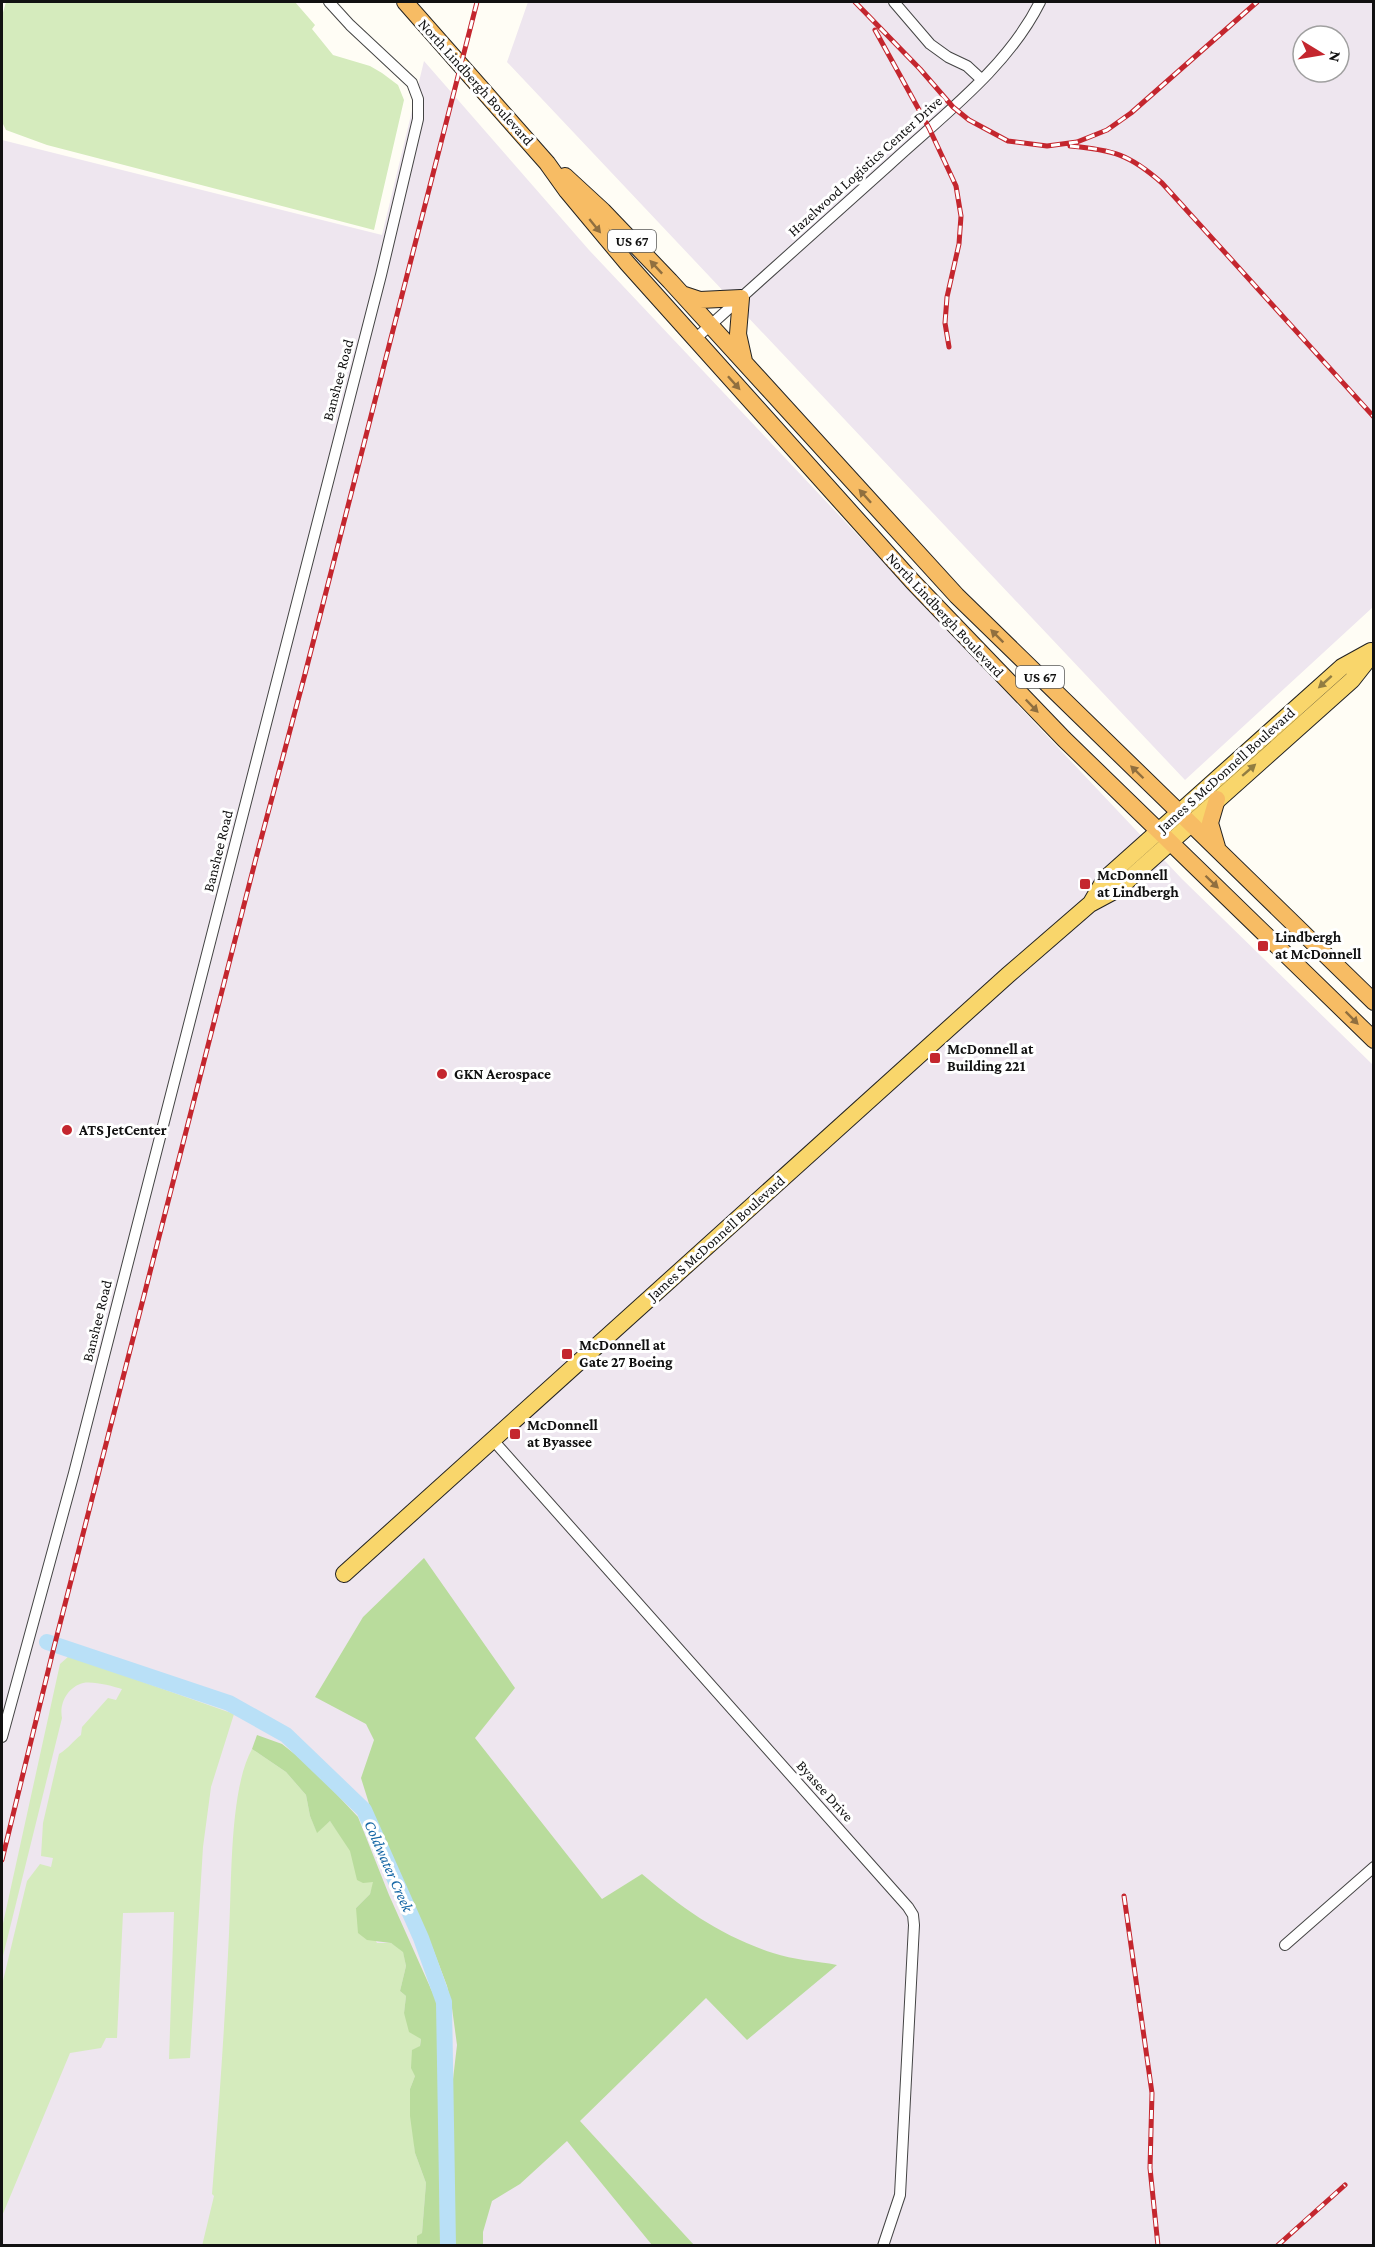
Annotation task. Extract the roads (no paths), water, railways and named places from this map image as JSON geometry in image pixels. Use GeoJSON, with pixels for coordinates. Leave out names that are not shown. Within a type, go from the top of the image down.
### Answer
{"type":"FeatureCollection","features":[{"type":"Feature","properties":{"kind":"highway","name":"North Lindbergh Boulevard"},"geometry":{"type":"LineString","coordinates":[[405,2],[548,163],[567,191],[605,238],[913,582],[1050,725],[1374,1040]]}},
{"type":"Feature","properties":{"kind":"highway","name":"North Lindbergh Boulevard"},"geometry":{"type":"LineString","coordinates":[[548,163],[574,183],[603,211],[681,293],[936,574],[1374,1002]]}},
{"type":"Feature","properties":{"kind":"highway"},"geometry":{"type":"LineString","coordinates":[[681,293],[700,300],[741,298],[738,334],[744,363]]}},
{"type":"Feature","properties":{"kind":"highway"},"geometry":{"type":"LineString","coordinates":[[1217,799],[1210,823],[1220,853]]}},
{"type":"Feature","properties":{"kind":"main road","name":"James S McDonnell Boulevard"},"geometry":{"type":"LineString","coordinates":[[1185,818],[1217,799],[1352,680],[1374,650]]}},
{"type":"Feature","properties":{"kind":"main road","name":"James S McDonnell Boulevard"},"geometry":{"type":"LineString","coordinates":[[344,1574],[492,1438],[1008,975],[1090,904],[1118,889],[1164,836],[1342,667],[1374,650]]}},
{"type":"Feature","properties":{"kind":"street","name":"Banshee Road"},"geometry":{"type":"LineString","coordinates":[[2,1737],[74,1473],[381,275],[418,118],[418,99],[412,83],[329,2]]}},
{"type":"Feature","properties":{"kind":"street"},"geometry":{"type":"LineString","coordinates":[[894,2],[930,44],[948,57],[968,66],[981,80]]}},
{"type":"Feature","properties":{"kind":"street","name":"Hazelwood Logistics Center Drive"},"geometry":{"type":"LineString","coordinates":[[695,339],[1002,60],[1029,23],[1040,2]]}},
{"type":"Feature","properties":{"kind":"street","name":"Byasee Drive"},"geometry":{"type":"LineString","coordinates":[[492,1438],[913,1915],[914,1936],[900,2195],[883,2246]]}},
{"type":"Feature","properties":{"kind":"street"},"geometry":{"type":"LineString","coordinates":[[1285,1945],[1374,1867]]}},
{"type":"Feature","properties":{"kind":"waterway","name":"Coldwater Creek"},"geometry":{"type":"LineString","coordinates":[[47,1642],[229,1703],[286,1735],[364,1810],[421,1938],[444,2002],[448,2246]]}},
{"type":"Feature","properties":{"kind":"railway"},"geometry":{"type":"LineString","coordinates":[[2,1860],[52,1655],[477,2]]}},
{"type":"Feature","properties":{"kind":"railway"},"geometry":{"type":"LineString","coordinates":[[855,2],[920,69],[953,107],[969,120],[1008,141],[1047,146],[1077,142],[1107,130],[1131,113],[1257,2]]}},
{"type":"Feature","properties":{"kind":"railway"},"geometry":{"type":"LineString","coordinates":[[875,30],[929,128],[956,186],[961,216],[959,244],[947,297],[945,323],[949,347]]}},
{"type":"Feature","properties":{"kind":"railway"},"geometry":{"type":"LineString","coordinates":[[1070,146],[1098,149],[1120,155],[1140,166],[1162,183],[1374,417]]}},
{"type":"Feature","properties":{"kind":"railway"},"geometry":{"type":"LineString","coordinates":[[1124,1896],[1152,2093],[1150,2168],[1158,2246]]}},
{"type":"Feature","properties":{"kind":"railway"},"geometry":{"type":"LineString","coordinates":[[1277,2246],[1345,2185]]}},
{"type":"Feature","properties":{"kind":"place","name":"McDonnell at Lindbergh"},"geometry":{"type":"Point","coordinates":[1085,884]}},
{"type":"Feature","properties":{"kind":"place","name":"Lindbergh at McDonnell"},"geometry":{"type":"Point","coordinates":[1263,946]}},
{"type":"Feature","properties":{"kind":"place","name":"McDonnell at Building 221"},"geometry":{"type":"Point","coordinates":[935,1058]}},
{"type":"Feature","properties":{"kind":"place","name":"GKN Aerospace"},"geometry":{"type":"Point","coordinates":[442,1074]}},
{"type":"Feature","properties":{"kind":"place","name":"ATS JetCenter"},"geometry":{"type":"Point","coordinates":[67,1130]}},
{"type":"Feature","properties":{"kind":"place","name":"McDonnell at Gate 27 Boeing"},"geometry":{"type":"Point","coordinates":[567,1354]}},
{"type":"Feature","properties":{"kind":"place","name":"McDonnell at Byassee"},"geometry":{"type":"Point","coordinates":[515,1434]}}]}
